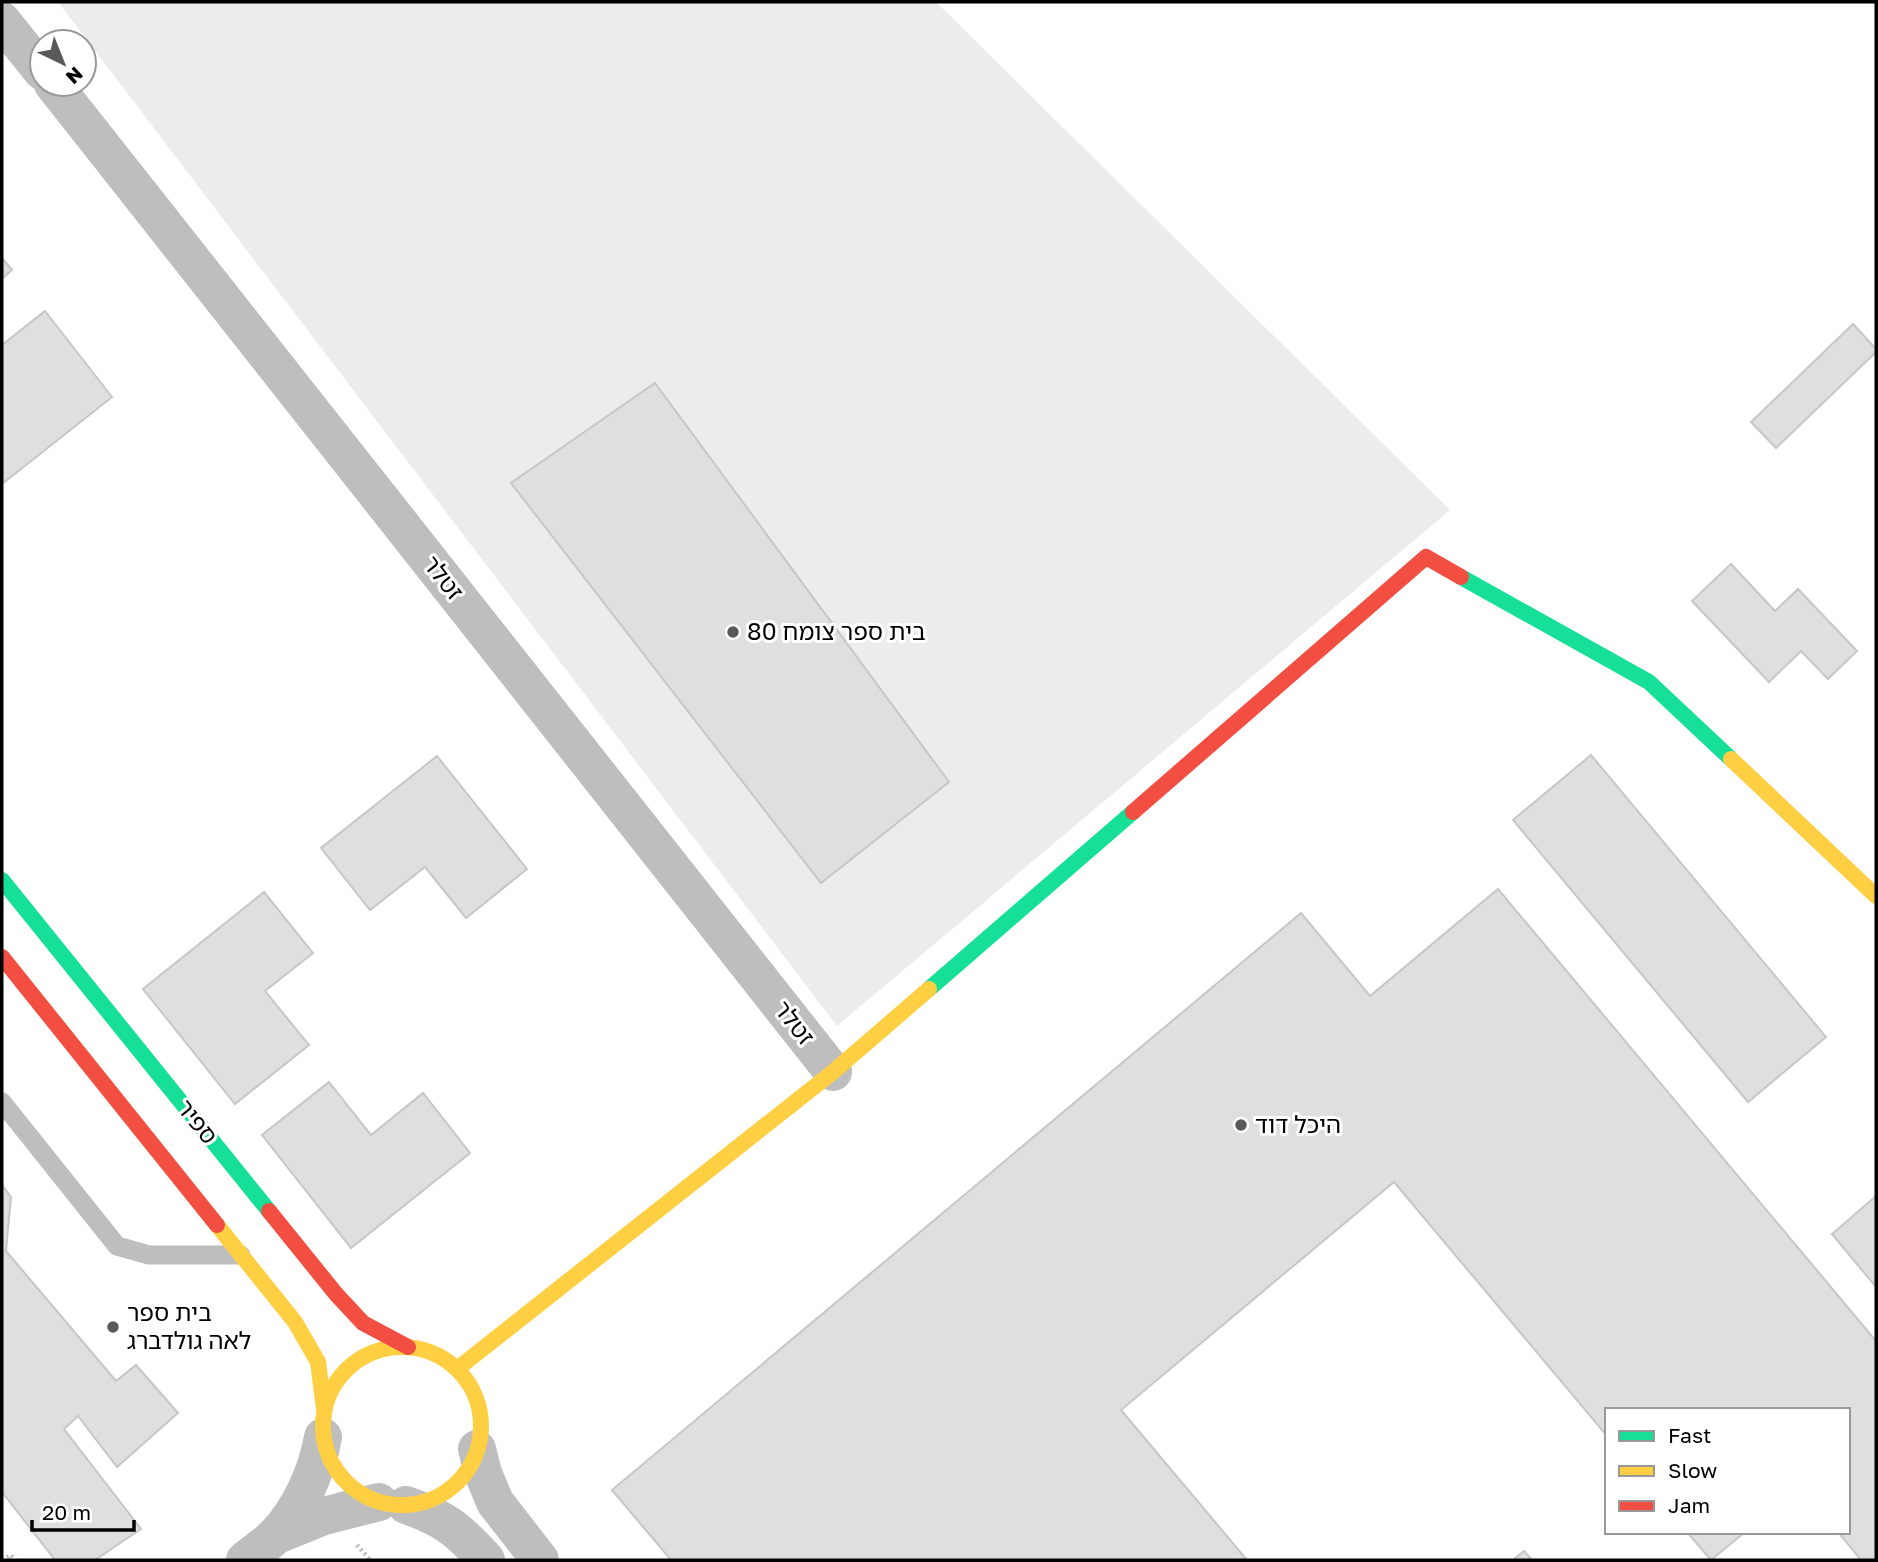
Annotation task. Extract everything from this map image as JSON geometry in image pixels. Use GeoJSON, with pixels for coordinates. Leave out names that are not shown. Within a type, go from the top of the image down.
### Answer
{"type":"FeatureCollection","features":[{"type":"Feature","properties":{"kind":"street"},"geometry":{"type":"LineString","coordinates":[[2,21],[28,54]]}},
{"type":"Feature","properties":{"kind":"street","name":"זטלר"},"geometry":{"type":"LineString","coordinates":[[63,98],[832,1072]]}},
{"type":"Feature","properties":{"kind":"street"},"geometry":{"type":"LineString","coordinates":[[457,1369],[832,1072],[1426,557],[1649,682],[1876,896]]}},
{"type":"Feature","properties":{"kind":"street","name":"ספיר"},"geometry":{"type":"LineString","coordinates":[[2,880],[336,1294],[363,1323],[408,1347]]}},
{"type":"Feature","properties":{"kind":"street","name":"ספיר"},"geometry":{"type":"LineString","coordinates":[[2,957],[295,1322],[318,1362],[323,1423]]}},
{"type":"Feature","properties":{"kind":"street"},"geometry":{"type":"LineString","coordinates":[[245,1560],[275,1536],[309,1481],[318,1463],[323,1423],[332,1388],[346,1370],[364,1356],[385,1348],[408,1347],[426,1350],[457,1369],[471,1386],[478,1406],[481,1428],[477,1449],[467,1471],[450,1488],[429,1500],[392,1503],[324,1516],[275,1536]]}},
{"type":"Feature","properties":{"kind":"street"},"geometry":{"type":"LineString","coordinates":[[323,1423],[329,1459],[341,1478],[358,1492],[430,1513],[457,1529],[486,1560]]}},
{"type":"Feature","properties":{"kind":"street"},"geometry":{"type":"LineString","coordinates":[[477,1449],[495,1502],[540,1560]]}},
{"type":"Feature","properties":{"kind":"lane"},"geometry":{"type":"LineString","coordinates":[[2,1102],[117,1246],[149,1255],[241,1255]]}},
{"type":"Feature","properties":{"kind":"path"},"geometry":{"type":"LineString","coordinates":[[356,1544],[370,1560]]}},
{"type":"Feature","properties":{"kind":"path"},"geometry":{"type":"LineString","coordinates":[[2,1560],[10,1555],[15,1560]]}},
{"type":"Feature","properties":{"kind":"shaded area"},"geometry":{"type":"Polygon","coordinates":[[[58,2],[936,2],[1450,510],[837,1026],[98,55],[98,28],[78,28],[58,2]]]}},
{"type":"Feature","properties":{"kind":"building"},"geometry":{"type":"Polygon","coordinates":[[[2,258],[12,270],[2,279],[2,258]]]}},
{"type":"Feature","properties":{"kind":"building"},"geometry":{"type":"Polygon","coordinates":[[[45,311],[112,397],[2,484],[2,345],[45,311]]]}},
{"type":"Feature","properties":{"kind":"building"},"geometry":{"type":"Polygon","coordinates":[[[1853,324],[1876,352],[1776,448],[1751,422],[1853,324]]]}},
{"type":"Feature","properties":{"kind":"building","name":"בית ספר צומח 80"},"geometry":{"type":"Polygon","coordinates":[[[655,383],[949,782],[821,883],[511,483],[655,383]]]}},
{"type":"Feature","properties":{"kind":"building"},"geometry":{"type":"Polygon","coordinates":[[[1731,564],[1775,611],[1798,589],[1857,651],[1828,679],[1801,651],[1769,682],[1692,601],[1731,564]]]}},
{"type":"Feature","properties":{"kind":"building"},"geometry":{"type":"Polygon","coordinates":[[[1591,755],[1826,1037],[1748,1102],[1513,820],[1591,755]]]}},
{"type":"Feature","properties":{"kind":"building"},"geometry":{"type":"Polygon","coordinates":[[[437,756],[527,869],[466,918],[425,867],[370,910],[321,848],[437,756]]]}},
{"type":"Feature","properties":{"kind":"building"},"geometry":{"type":"Polygon","coordinates":[[[1498,889],[1876,1341],[1876,1560],[1861,1560],[1840,1534],[1850,1534],[1850,1408],[1605,1408],[1605,1434],[1394,1182],[1121,1410],[1247,1560],[671,1560],[612,1490],[1301,913],[1370,996],[1498,889]]]}},
{"type":"Feature","properties":{"kind":"building"},"geometry":{"type":"Polygon","coordinates":[[[264,892],[313,953],[265,991],[309,1045],[235,1104],[143,989],[264,892]]]}},
{"type":"Feature","properties":{"kind":"building"},"geometry":{"type":"Polygon","coordinates":[[[329,1082],[371,1135],[423,1093],[470,1153],[351,1248],[262,1135],[329,1082]]]}},
{"type":"Feature","properties":{"kind":"building","name":"בית ספר לאה גולדברג"},"geometry":{"type":"Polygon","coordinates":[[[2,1185],[11,1197],[6,1251],[116,1381],[136,1365],[178,1413],[117,1467],[78,1416],[64,1429],[141,1529],[95,1560],[55,1560],[2,1492],[2,1185]]]}},
{"type":"Feature","properties":{"kind":"building"},"geometry":{"type":"Polygon","coordinates":[[[1876,1196],[1876,1287],[1832,1234],[1876,1196]]]}},
{"type":"Feature","properties":{"kind":"building"},"geometry":{"type":"Polygon","coordinates":[[[1689,1534],[1743,1534],[1711,1560],[1689,1534]]]}},
{"type":"Feature","properties":{"kind":"building"},"geometry":{"type":"Polygon","coordinates":[[[1524,1551],[1532,1560],[1513,1560],[1524,1551]]]}},
{"type":"Feature","properties":{"kind":"traffic: fast"},"geometry":{"type":"LineString","coordinates":[[1461,577],[1649,682],[1731,759]]}},
{"type":"Feature","properties":{"kind":"traffic: fast"},"geometry":{"type":"LineString","coordinates":[[929,989],[1133,812]]}},
{"type":"Feature","properties":{"kind":"traffic: fast"},"geometry":{"type":"LineString","coordinates":[[2,880],[269,1211]]}},
{"type":"Feature","properties":{"kind":"traffic: slow"},"geometry":{"type":"LineString","coordinates":[[1731,759],[1876,896]]}},
{"type":"Feature","properties":{"kind":"traffic: slow"},"geometry":{"type":"LineString","coordinates":[[457,1369],[833,1072],[929,989]]}},
{"type":"Feature","properties":{"kind":"traffic: slow"},"geometry":{"type":"LineString","coordinates":[[217,1225],[295,1322],[318,1362],[324,1409]]}},
{"type":"Feature","properties":{"kind":"traffic: slow"},"geometry":{"type":"LineString","coordinates":[[402,1347],[432,1353],[458,1370],[475,1396],[481,1426],[475,1456],[458,1482],[432,1499],[402,1505],[372,1499],[346,1482],[329,1456],[323,1426],[329,1396],[346,1370],[372,1353],[402,1347]]}},
{"type":"Feature","properties":{"kind":"traffic: jam"},"geometry":{"type":"LineString","coordinates":[[1133,812],[1426,557],[1461,577]]}},
{"type":"Feature","properties":{"kind":"traffic: jam"},"geometry":{"type":"LineString","coordinates":[[2,957],[217,1225]]}},
{"type":"Feature","properties":{"kind":"traffic: jam"},"geometry":{"type":"LineString","coordinates":[[269,1211],[363,1323],[408,1347]]}},
{"type":"Feature","properties":{"kind":"place","name":"בית ספר צומח 80"},"geometry":{"type":"Point","coordinates":[733,632]}},
{"type":"Feature","properties":{"kind":"place","name":"היכל דוד"},"geometry":{"type":"Point","coordinates":[1241,1125]}},
{"type":"Feature","properties":{"kind":"place","name":"בית ספר לאה גולדברג"},"geometry":{"type":"Point","coordinates":[113,1327]}}]}
